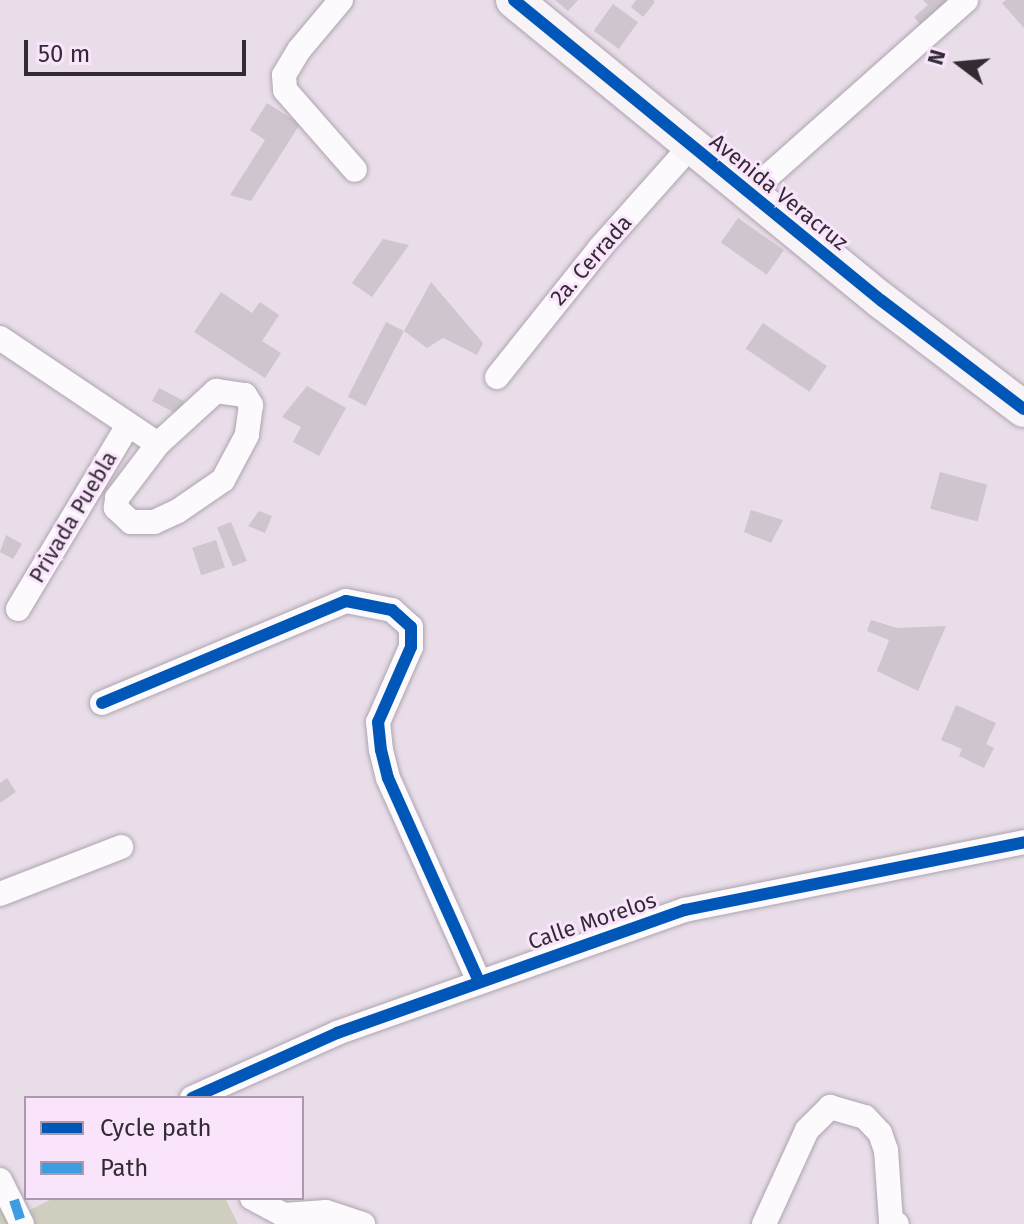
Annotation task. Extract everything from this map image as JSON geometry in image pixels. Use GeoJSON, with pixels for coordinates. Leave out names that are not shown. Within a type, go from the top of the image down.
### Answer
{"type":"FeatureCollection","features":[{"type":"Feature","properties":{"kind":"street"},"geometry":{"type":"LineString","coordinates":[[341,0],[299,50],[284,75],[285,90],[355,170]]}},
{"type":"Feature","properties":{"kind":"street","name":"Avenida Veracruz"},"geometry":{"type":"LineString","coordinates":[[514,0],[690,147],[1024,409]]}},
{"type":"Feature","properties":{"kind":"street"},"geometry":{"type":"LineString","coordinates":[[750,192],[966,0]]}},
{"type":"Feature","properties":{"kind":"street","name":"2a. Cerrada"},"geometry":{"type":"LineString","coordinates":[[497,377],[599,249],[690,147]]}},
{"type":"Feature","properties":{"kind":"street"},"geometry":{"type":"LineString","coordinates":[[0,338],[158,444]]}},
{"type":"Feature","properties":{"kind":"street"},"geometry":{"type":"LineString","coordinates":[[216,391],[245,395],[251,405],[247,435],[223,480],[178,511],[154,522],[131,522],[116,508],[117,498],[158,444],[216,391]]}},
{"type":"Feature","properties":{"kind":"street","name":"Privada Puebla"},"geometry":{"type":"LineString","coordinates":[[18,609],[128,425]]}},
{"type":"Feature","properties":{"kind":"street"},"geometry":{"type":"LineString","coordinates":[[102,703],[346,601],[392,610],[411,627],[411,647],[378,722],[381,750],[388,778],[479,981]]}},
{"type":"Feature","properties":{"kind":"street","name":"Calle Morelos"},"geometry":{"type":"LineString","coordinates":[[196,1096],[337,1033],[685,910],[1024,842]]}},
{"type":"Feature","properties":{"kind":"street"},"geometry":{"type":"LineString","coordinates":[[0,894],[121,847]]}},
{"type":"Feature","properties":{"kind":"street"},"geometry":{"type":"LineString","coordinates":[[764,1224],[807,1130],[830,1107],[865,1117],[880,1133],[886,1150],[893,1223]]}},
{"type":"Feature","properties":{"kind":"street"},"geometry":{"type":"LineString","coordinates":[[0,1180],[22,1224]]}},
{"type":"Feature","properties":{"kind":"street"},"geometry":{"type":"LineString","coordinates":[[256,1200],[284,1215],[326,1212],[363,1224]]}},
{"type":"Feature","properties":{"kind":"shaded area"},"geometry":{"type":"Polygon","coordinates":[[[14,1200],[20,1215],[50,1200],[226,1200],[238,1224],[0,1224],[0,1208],[14,1200]]]}},
{"type":"Feature","properties":{"kind":"building"},"geometry":{"type":"Polygon","coordinates":[[[555,0],[578,0],[568,11],[555,0]]]}},
{"type":"Feature","properties":{"kind":"building"},"geometry":{"type":"Polygon","coordinates":[[[636,0],[655,2],[643,17],[631,7],[636,0]]]}},
{"type":"Feature","properties":{"kind":"building"},"geometry":{"type":"Polygon","coordinates":[[[923,0],[960,0],[926,31],[914,17],[928,5],[923,0]]]}},
{"type":"Feature","properties":{"kind":"building"},"geometry":{"type":"Polygon","coordinates":[[[1006,0],[1024,0],[1024,28],[1002,3],[1006,0]]]}},
{"type":"Feature","properties":{"kind":"building"},"geometry":{"type":"Polygon","coordinates":[[[613,4],[638,22],[619,49],[594,31],[613,4]]]}},
{"type":"Feature","properties":{"kind":"building"},"geometry":{"type":"Polygon","coordinates":[[[267,103],[300,124],[251,201],[230,195],[265,140],[250,130],[267,103]]]}},
{"type":"Feature","properties":{"kind":"building"},"geometry":{"type":"Polygon","coordinates":[[[738,218],[784,250],[767,275],[721,243],[738,218]]]}},
{"type":"Feature","properties":{"kind":"building"},"geometry":{"type":"Polygon","coordinates":[[[383,239],[409,245],[372,297],[352,283],[383,239]]]}},
{"type":"Feature","properties":{"kind":"building"},"geometry":{"type":"Polygon","coordinates":[[[431,282],[483,343],[477,355],[443,338],[427,348],[404,331],[431,282]]]}},
{"type":"Feature","properties":{"kind":"building"},"geometry":{"type":"Polygon","coordinates":[[[221,292],[252,313],[260,302],[279,315],[262,341],[281,353],[265,378],[194,332],[221,292]]]}},
{"type":"Feature","properties":{"kind":"building"},"geometry":{"type":"Polygon","coordinates":[[[386,322],[404,331],[366,406],[348,397],[386,322]]]}},
{"type":"Feature","properties":{"kind":"building"},"geometry":{"type":"Polygon","coordinates":[[[763,323],[827,366],[810,392],[746,349],[763,323]]]}},
{"type":"Feature","properties":{"kind":"building"},"geometry":{"type":"Polygon","coordinates":[[[307,386],[346,408],[319,456],[293,442],[301,427],[282,417],[307,386]]]}},
{"type":"Feature","properties":{"kind":"building"},"geometry":{"type":"Polygon","coordinates":[[[159,388],[184,401],[181,416],[152,401],[159,388]]]}},
{"type":"Feature","properties":{"kind":"building"},"geometry":{"type":"Polygon","coordinates":[[[940,472],[987,485],[977,521],[930,509],[940,472]]]}},
{"type":"Feature","properties":{"kind":"building"},"geometry":{"type":"Polygon","coordinates":[[[751,510],[783,520],[771,543],[744,532],[751,510]]]}},
{"type":"Feature","properties":{"kind":"building"},"geometry":{"type":"Polygon","coordinates":[[[259,511],[272,516],[265,533],[248,526],[259,511]]]}},
{"type":"Feature","properties":{"kind":"building"},"geometry":{"type":"Polygon","coordinates":[[[231,522],[247,561],[233,567],[217,528],[231,522]]]}},
{"type":"Feature","properties":{"kind":"building"},"geometry":{"type":"Polygon","coordinates":[[[6,535],[22,544],[13,559],[0,552],[6,535]]]}},
{"type":"Feature","properties":{"kind":"building"},"geometry":{"type":"Polygon","coordinates":[[[216,540],[225,568],[201,575],[192,548],[216,540]]]}},
{"type":"Feature","properties":{"kind":"building"},"geometry":{"type":"Polygon","coordinates":[[[871,620],[897,628],[946,626],[918,691],[877,671],[889,640],[867,631],[871,620]]]}},
{"type":"Feature","properties":{"kind":"building"},"geometry":{"type":"Polygon","coordinates":[[[956,705],[996,723],[986,744],[994,748],[984,768],[959,756],[962,749],[941,740],[956,705]]]}},
{"type":"Feature","properties":{"kind":"building"},"geometry":{"type":"Polygon","coordinates":[[[7,778],[16,792],[0,803],[0,783],[7,778]]]}},
{"type":"Feature","properties":{"kind":"marked path"},"geometry":{"type":"LineString","coordinates":[[14,1200],[22,1224]]}},
{"type":"Feature","properties":{"kind":"cycle path"},"geometry":{"type":"LineString","coordinates":[[514,0],[882,301],[1024,409]]}},
{"type":"Feature","properties":{"kind":"cycle path"},"geometry":{"type":"LineString","coordinates":[[102,703],[346,601],[392,610],[411,627],[411,647],[378,722],[381,750],[388,778],[479,981]]}},
{"type":"Feature","properties":{"kind":"cycle path"},"geometry":{"type":"LineString","coordinates":[[196,1096],[337,1033],[685,910],[1024,842]]}}]}
